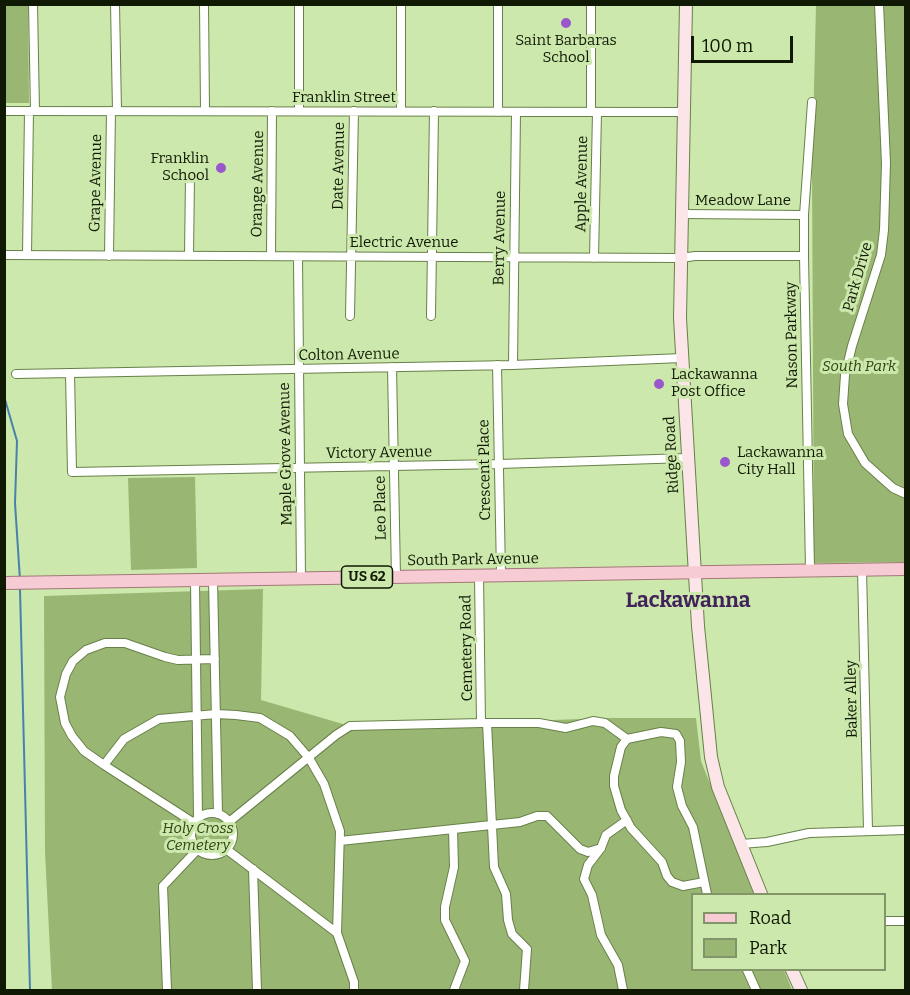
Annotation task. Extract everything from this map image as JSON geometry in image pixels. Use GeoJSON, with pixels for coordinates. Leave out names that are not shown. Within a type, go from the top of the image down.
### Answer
{"type":"FeatureCollection","features":[{"type":"Feature","properties":{"kind":"main road","name":"Ridge Road"},"geometry":{"type":"LineString","coordinates":[[686,4],[680,318],[698,626],[711,757],[718,787],[761,893]]}},
{"type":"Feature","properties":{"kind":"main road","name":"South Park Avenue"},"geometry":{"type":"LineString","coordinates":[[4,583],[906,569]]}},
{"type":"Feature","properties":{"kind":"main road"},"geometry":{"type":"LineString","coordinates":[[793,971],[801,990]]}},
{"type":"Feature","properties":{"kind":"street"},"geometry":{"type":"LineString","coordinates":[[27,255],[33,4]]}},
{"type":"Feature","properties":{"kind":"street","name":"Grape Avenue"},"geometry":{"type":"LineString","coordinates":[[109,256],[115,4]]}},
{"type":"Feature","properties":{"kind":"street"},"geometry":{"type":"LineString","coordinates":[[204,4],[205,111]]}},
{"type":"Feature","properties":{"kind":"street"},"geometry":{"type":"LineString","coordinates":[[299,4],[299,111]]}},
{"type":"Feature","properties":{"kind":"street"},"geometry":{"type":"LineString","coordinates":[[401,4],[401,111]]}},
{"type":"Feature","properties":{"kind":"street"},"geometry":{"type":"LineString","coordinates":[[498,4],[498,112]]}},
{"type":"Feature","properties":{"kind":"street","name":"Apple Avenue"},"geometry":{"type":"LineString","coordinates":[[591,4],[594,258]]}},
{"type":"Feature","properties":{"kind":"street","name":"Park Drive"},"geometry":{"type":"LineString","coordinates":[[879,4],[886,164],[884,230],[881,255],[845,375],[843,404],[848,434],[865,463],[893,488],[906,494]]}},
{"type":"Feature","properties":{"kind":"street","name":"Nason Parkway"},"geometry":{"type":"LineString","coordinates":[[810,569],[804,215],[812,102]]}},
{"type":"Feature","properties":{"kind":"street","name":"Franklin Street"},"geometry":{"type":"LineString","coordinates":[[4,111],[684,112]]}},
{"type":"Feature","properties":{"kind":"street","name":"Orange Avenue"},"geometry":{"type":"LineString","coordinates":[[271,256],[272,111]]}},
{"type":"Feature","properties":{"kind":"street","name":"Date Avenue"},"geometry":{"type":"LineString","coordinates":[[350,316],[354,111]]}},
{"type":"Feature","properties":{"kind":"street"},"geometry":{"type":"LineString","coordinates":[[431,316],[434,111]]}},
{"type":"Feature","properties":{"kind":"street","name":"Berry Avenue"},"geometry":{"type":"LineString","coordinates":[[513,365],[516,111]]}},
{"type":"Feature","properties":{"kind":"street"},"geometry":{"type":"LineString","coordinates":[[189,256],[190,176]]}},
{"type":"Feature","properties":{"kind":"street","name":"Meadow Lane"},"geometry":{"type":"LineString","coordinates":[[682,214],[804,215]]}},
{"type":"Feature","properties":{"kind":"street","name":"Electric Avenue"},"geometry":{"type":"LineString","coordinates":[[4,255],[594,258],[804,256]]}},
{"type":"Feature","properties":{"kind":"street","name":"Maple Grove Avenue"},"geometry":{"type":"LineString","coordinates":[[298,257],[301,578]]}},
{"type":"Feature","properties":{"kind":"street","name":"Colton Avenue"},"geometry":{"type":"LineString","coordinates":[[16,374],[513,365],[682,358]]}},
{"type":"Feature","properties":{"kind":"street","name":"Crescent Place"},"geometry":{"type":"LineString","coordinates":[[497,365],[501,574]]}},
{"type":"Feature","properties":{"kind":"street","name":"Leo Place"},"geometry":{"type":"LineString","coordinates":[[392,367],[396,577]]}},
{"type":"Feature","properties":{"kind":"street","name":"Victory Avenue"},"geometry":{"type":"LineString","coordinates":[[70,373],[72,472],[687,458]]}},
{"type":"Feature","properties":{"kind":"street","name":"Baker Alley"},"geometry":{"type":"LineString","coordinates":[[862,568],[868,830]]}},
{"type":"Feature","properties":{"kind":"street","name":"Cemetery Road"},"geometry":{"type":"LineString","coordinates":[[479,575],[483,722],[493,824],[494,867],[506,894],[508,920],[512,934],[527,949],[524,990]]}},
{"type":"Feature","properties":{"kind":"street"},"geometry":{"type":"LineString","coordinates":[[213,580],[218,814]]}},
{"type":"Feature","properties":{"kind":"street"},"geometry":{"type":"LineString","coordinates":[[195,581],[196,821],[191,835],[198,849],[204,853],[213,855],[226,849],[233,837],[230,822],[218,814],[204,814],[196,821]]}},
{"type":"Feature","properties":{"kind":"street"},"geometry":{"type":"LineString","coordinates":[[196,821],[84,751],[64,723],[60,697],[66,674],[73,661],[86,650],[105,643],[125,643],[165,657],[215,659]]}},
{"type":"Feature","properties":{"kind":"street"},"geometry":{"type":"LineString","coordinates":[[104,765],[124,739],[159,719],[216,714],[260,718],[290,736],[309,758],[324,784],[340,831],[338,933],[354,982],[354,990]]}},
{"type":"Feature","properties":{"kind":"street"},"geometry":{"type":"LineString","coordinates":[[230,822],[350,726],[483,722],[539,723],[566,728],[593,721],[605,723],[627,739]]}},
{"type":"Feature","properties":{"kind":"street"},"geometry":{"type":"LineString","coordinates":[[704,882],[683,886],[672,882],[662,862],[631,828],[621,810],[614,786],[614,776],[621,747],[627,739],[661,732],[676,734],[680,741],[681,762],[676,787],[682,806],[693,827],[707,893]]}},
{"type":"Feature","properties":{"kind":"street"},"geometry":{"type":"LineString","coordinates":[[340,841],[520,822],[537,816],[547,816],[580,849],[588,852],[601,848]]}},
{"type":"Feature","properties":{"kind":"street"},"geometry":{"type":"LineString","coordinates":[[623,990],[618,965],[602,935],[592,895],[585,879],[588,865],[601,848],[606,835],[627,820]]}},
{"type":"Feature","properties":{"kind":"street"},"geometry":{"type":"LineString","coordinates":[[453,829],[454,867],[445,907],[445,920],[465,961],[454,990]]}},
{"type":"Feature","properties":{"kind":"street"},"geometry":{"type":"LineString","coordinates":[[741,844],[767,842],[809,833],[906,830]]}},
{"type":"Feature","properties":{"kind":"street"},"geometry":{"type":"LineString","coordinates":[[167,990],[163,886],[198,849]]}},
{"type":"Feature","properties":{"kind":"street"},"geometry":{"type":"LineString","coordinates":[[226,849],[338,933]]}},
{"type":"Feature","properties":{"kind":"street"},"geometry":{"type":"LineString","coordinates":[[253,869],[257,990]]}},
{"type":"Feature","properties":{"kind":"street"},"geometry":{"type":"LineString","coordinates":[[886,921],[906,921]]}},
{"type":"Feature","properties":{"kind":"street"},"geometry":{"type":"LineString","coordinates":[[748,971],[756,990]]}},
{"type":"Feature","properties":{"kind":"green space"},"geometry":{"type":"Polygon","coordinates":[[[4,5],[28,5],[29,103],[5,103],[4,5]]]}},
{"type":"Feature","properties":{"kind":"green space","name":"South Park"},"geometry":{"type":"Polygon","coordinates":[[[816,5],[905,5],[905,562],[814,563],[812,171],[816,5]]]}},
{"type":"Feature","properties":{"kind":"green space"},"geometry":{"type":"Polygon","coordinates":[[[195,477],[197,568],[131,570],[128,478],[195,477]]]}},
{"type":"Feature","properties":{"kind":"green space","name":"Holy Cross Cemetery"},"geometry":{"type":"Polygon","coordinates":[[[263,589],[261,700],[353,727],[610,718],[696,718],[701,761],[754,893],[691,893],[691,971],[784,971],[792,990],[52,990],[45,852],[44,596],[263,589]]]}},
{"type":"Feature","properties":{"kind":"waterway"},"geometry":{"type":"LineString","coordinates":[[4,396],[17,441],[15,503],[20,580]]}},
{"type":"Feature","properties":{"kind":"waterway"},"geometry":{"type":"LineString","coordinates":[[20,589],[30,990]]}},
{"type":"Feature","properties":{"kind":"place","name":"Saint Barbaras School"},"geometry":{"type":"Point","coordinates":[566,23]}},
{"type":"Feature","properties":{"kind":"place","name":"Franklin School"},"geometry":{"type":"Point","coordinates":[221,168]}},
{"type":"Feature","properties":{"kind":"place","name":"Lackawanna Post Office"},"geometry":{"type":"Point","coordinates":[659,384]}},
{"type":"Feature","properties":{"kind":"place","name":"Lackawanna City Hall"},"geometry":{"type":"Point","coordinates":[725,462]}},
{"type":"Feature","properties":{"kind":"district","name":"Lackawanna"},"geometry":{"type":"Point","coordinates":[688,601]}}]}
